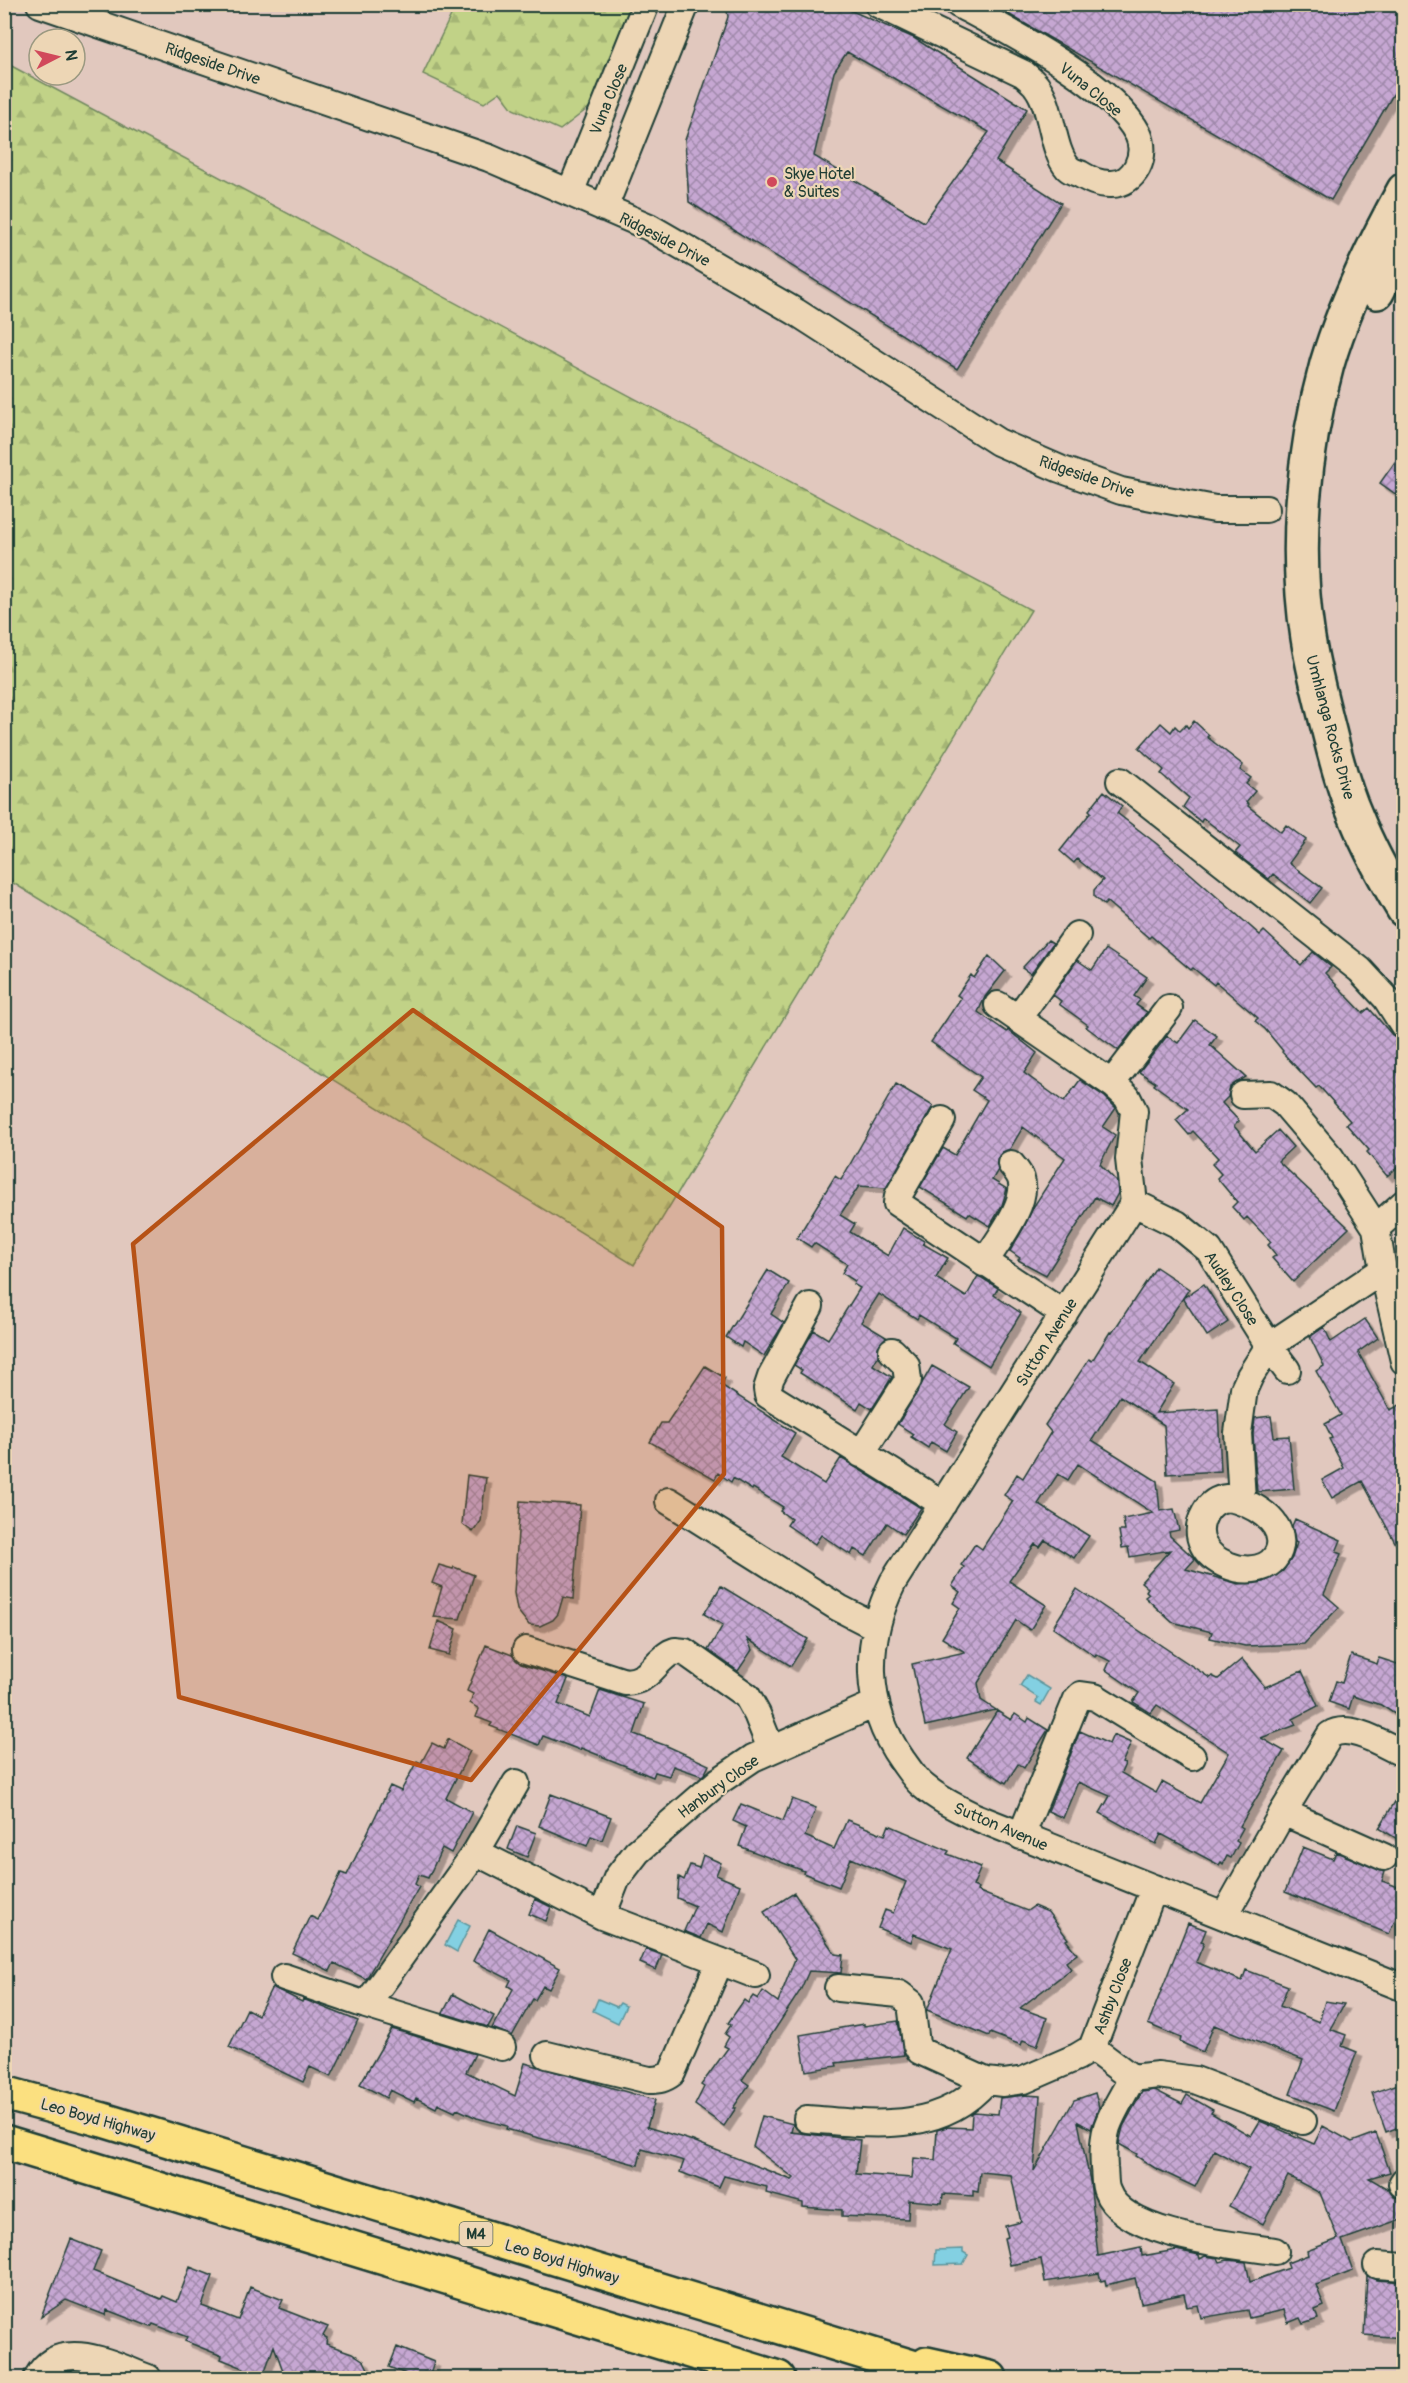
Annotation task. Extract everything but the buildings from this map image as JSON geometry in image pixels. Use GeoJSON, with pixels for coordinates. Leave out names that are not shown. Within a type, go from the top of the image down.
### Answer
{"type":"FeatureCollection","features":[{"type":"Feature","properties":{"kind":"highway","name":"Leo Boyd Highway"},"geometry":{"type":"LineString","coordinates":[[4,2093],[126,2127],[948,2379]]}},
{"type":"Feature","properties":{"kind":"highway"},"geometry":{"type":"LineString","coordinates":[[4,2142],[778,2379]]}},
{"type":"Feature","properties":{"kind":"highway"},"geometry":{"type":"LineString","coordinates":[[802,2336],[990,2379]]}},
{"type":"Feature","properties":{"kind":"main road","name":"Umhlanga Rocks Drive"},"geometry":{"type":"LineString","coordinates":[[1404,190],[1380,232],[1347,306],[1327,365],[1312,433],[1305,488],[1302,585],[1317,686],[1337,763],[1355,815],[1404,910]]}},
{"type":"Feature","properties":{"kind":"main road","name":"Umhlanga Rocks Drive"},"geometry":{"type":"LineString","coordinates":[[1404,240],[1361,325],[1337,398],[1324,475],[1319,561],[1327,662],[1340,719],[1372,814],[1404,877]]}},
{"type":"Feature","properties":{"kind":"street","name":"Ridgeside Drive"},"geometry":{"type":"LineString","coordinates":[[40,4],[489,158],[648,227],[796,312],[998,442],[1060,470],[1121,491],[1215,509],[1266,509]]}},
{"type":"Feature","properties":{"kind":"street","name":"Vuna Close"},"geometry":{"type":"LineString","coordinates":[[570,193],[646,4]]}},
{"type":"Feature","properties":{"kind":"street"},"geometry":{"type":"LineString","coordinates":[[604,208],[686,4]]}},
{"type":"Feature","properties":{"kind":"street","name":"Vuna Close"},"geometry":{"type":"LineString","coordinates":[[878,4],[1024,75],[1038,87],[1059,149],[1068,168],[1094,182],[1112,185],[1126,180],[1137,170],[1142,154],[1138,136],[1123,112],[1031,43],[958,4]]}},
{"type":"Feature","properties":{"kind":"street"},"geometry":{"type":"LineString","coordinates":[[1120,781],[1360,970],[1386,998],[1404,1026]]}},
{"type":"Feature","properties":{"kind":"street"},"geometry":{"type":"LineString","coordinates":[[1077,935],[1008,1011],[1112,1083],[1127,1097],[1134,1111],[1129,1159],[1134,1203]]}},
{"type":"Feature","properties":{"kind":"street"},"geometry":{"type":"LineString","coordinates":[[1112,1083],[1169,1008]]}},
{"type":"Feature","properties":{"kind":"street"},"geometry":{"type":"LineString","coordinates":[[1243,1095],[1271,1094],[1285,1104],[1331,1158],[1376,1228],[1383,1270],[1404,1361]]}},
{"type":"Feature","properties":{"kind":"street"},"geometry":{"type":"LineString","coordinates":[[942,1120],[898,1196],[897,1203],[984,1263],[1064,1314]]}},
{"type":"Feature","properties":{"kind":"street"},"geometry":{"type":"LineString","coordinates":[[984,1263],[1019,1206],[1021,1176],[1011,1164]]}},
{"type":"Feature","properties":{"kind":"street","name":"Sutton Avenue"},"geometry":{"type":"LineString","coordinates":[[1134,1203],[893,1582],[876,1627],[870,1665],[875,1704],[883,1727],[895,1749],[921,1784],[947,1803],[1021,1836],[1225,1915],[1404,1988]]}},
{"type":"Feature","properties":{"kind":"street","name":"Audley Close"},"geometry":{"type":"LineString","coordinates":[[1134,1203],[1177,1224],[1209,1250],[1269,1346],[1287,1370]]}},
{"type":"Feature","properties":{"kind":"street"},"geometry":{"type":"LineString","coordinates":[[1376,1228],[1404,1203]]}},
{"type":"Feature","properties":{"kind":"street"},"geometry":{"type":"LineString","coordinates":[[1242,1500],[1238,1433],[1244,1389],[1269,1346],[1383,1270]]}},
{"type":"Feature","properties":{"kind":"street"},"geometry":{"type":"LineString","coordinates":[[810,1306],[771,1377],[767,1392],[773,1400],[943,1504]]}},
{"type":"Feature","properties":{"kind":"street"},"geometry":{"type":"LineString","coordinates":[[861,1454],[908,1380],[906,1365],[892,1351]]}},
{"type":"Feature","properties":{"kind":"street"},"geometry":{"type":"LineString","coordinates":[[669,1501],[839,1608],[876,1627]]}},
{"type":"Feature","properties":{"kind":"street"},"geometry":{"type":"LineString","coordinates":[[526,1650],[625,1682],[638,1681],[646,1676],[670,1653],[686,1652],[747,1696],[771,1749]]}},
{"type":"Feature","properties":{"kind":"street"},"geometry":{"type":"LineString","coordinates":[[1021,1836],[1077,1698],[1081,1695],[1095,1697],[1192,1757]]}},
{"type":"Feature","properties":{"kind":"street","name":"Hanbury Close"},"geometry":{"type":"LineString","coordinates":[[602,1916],[617,1878],[638,1852],[719,1781],[771,1749],[875,1704]]}},
{"type":"Feature","properties":{"kind":"street"},"geometry":{"type":"LineString","coordinates":[[1225,1915],[1283,1812],[1334,1732],[1356,1733],[1404,1754]]}},
{"type":"Feature","properties":{"kind":"street"},"geometry":{"type":"LineString","coordinates":[[366,2005],[476,1852],[516,1783]]}},
{"type":"Feature","properties":{"kind":"street"},"geometry":{"type":"LineString","coordinates":[[1283,1812],[1384,1857]]}},
{"type":"Feature","properties":{"kind":"street"},"geometry":{"type":"LineString","coordinates":[[476,1852],[602,1916],[756,1975]]}},
{"type":"Feature","properties":{"kind":"street","name":"Ashby Close"},"geometry":{"type":"LineString","coordinates":[[838,1988],[899,1994],[911,2003],[916,2044],[920,2051],[986,2081],[1002,2083],[1024,2079],[1077,2058],[1092,2048],[1154,1888]]}},
{"type":"Feature","properties":{"kind":"street"},"geometry":{"type":"LineString","coordinates":[[547,2055],[649,2080],[660,2080],[667,2077],[672,2073],[720,1961]]}},
{"type":"Feature","properties":{"kind":"street"},"geometry":{"type":"LineString","coordinates":[[284,1977],[502,2048]]}},
{"type":"Feature","properties":{"kind":"street"},"geometry":{"type":"LineString","coordinates":[[1092,2048],[1132,2078],[1158,2075],[1195,2080],[1303,2121]]}},
{"type":"Feature","properties":{"kind":"street"},"geometry":{"type":"LineString","coordinates":[[1132,2078],[1108,2125],[1104,2139],[1106,2191],[1113,2201],[1118,2207],[1154,2229],[1182,2237],[1275,2251]]}},
{"type":"Feature","properties":{"kind":"street"},"geometry":{"type":"LineString","coordinates":[[807,2119],[902,2124],[952,2109],[972,2097],[986,2081]]}},
{"type":"Feature","properties":{"kind":"street"},"geometry":{"type":"LineString","coordinates":[[1377,2265],[1404,2267]]}},
{"type":"Feature","properties":{"kind":"street"},"geometry":{"type":"LineString","coordinates":[[38,2379],[51,2362],[62,2357],[76,2356],[93,2359],[148,2379]]}},
{"type":"Feature","properties":{"kind":"highlighted area"},"geometry":{"type":"Polygon","coordinates":[[[413,1010],[722,1227],[724,1474],[471,1780],[179,1697],[133,1244],[413,1010]]]}},
{"type":"Feature","properties":{"kind":"green space"},"geometry":{"type":"Polygon","coordinates":[[[456,5],[642,5],[595,103],[560,130],[513,109],[500,92],[484,103],[423,74],[456,5]]]}},
{"type":"Feature","properties":{"kind":"green space"},"geometry":{"type":"Polygon","coordinates":[[[4,62],[27,74],[27,87],[51,87],[1031,610],[634,1265],[5,878],[4,62]]]}},
{"type":"Feature","properties":{"kind":"water"},"geometry":{"type":"Polygon","coordinates":[[[1027,1675],[1050,1689],[1041,1705],[1036,1702],[1038,1698],[1020,1686],[1027,1675]]]}},
{"type":"Feature","properties":{"kind":"water"},"geometry":{"type":"Polygon","coordinates":[[[458,1920],[470,1926],[457,1952],[445,1945],[458,1920]]]}},
{"type":"Feature","properties":{"kind":"water"},"geometry":{"type":"Polygon","coordinates":[[[598,1999],[617,2007],[620,2003],[626,2006],[618,2023],[593,2011],[598,1999]]]}},
{"type":"Feature","properties":{"kind":"water"},"geometry":{"type":"Polygon","coordinates":[[[963,2249],[963,2252],[968,2255],[963,2264],[935,2265],[936,2250],[963,2249]]]}},
{"type":"Feature","properties":{"kind":"place","name":"Skye Hotel & Suites"},"geometry":{"type":"Point","coordinates":[772,182]}}]}
